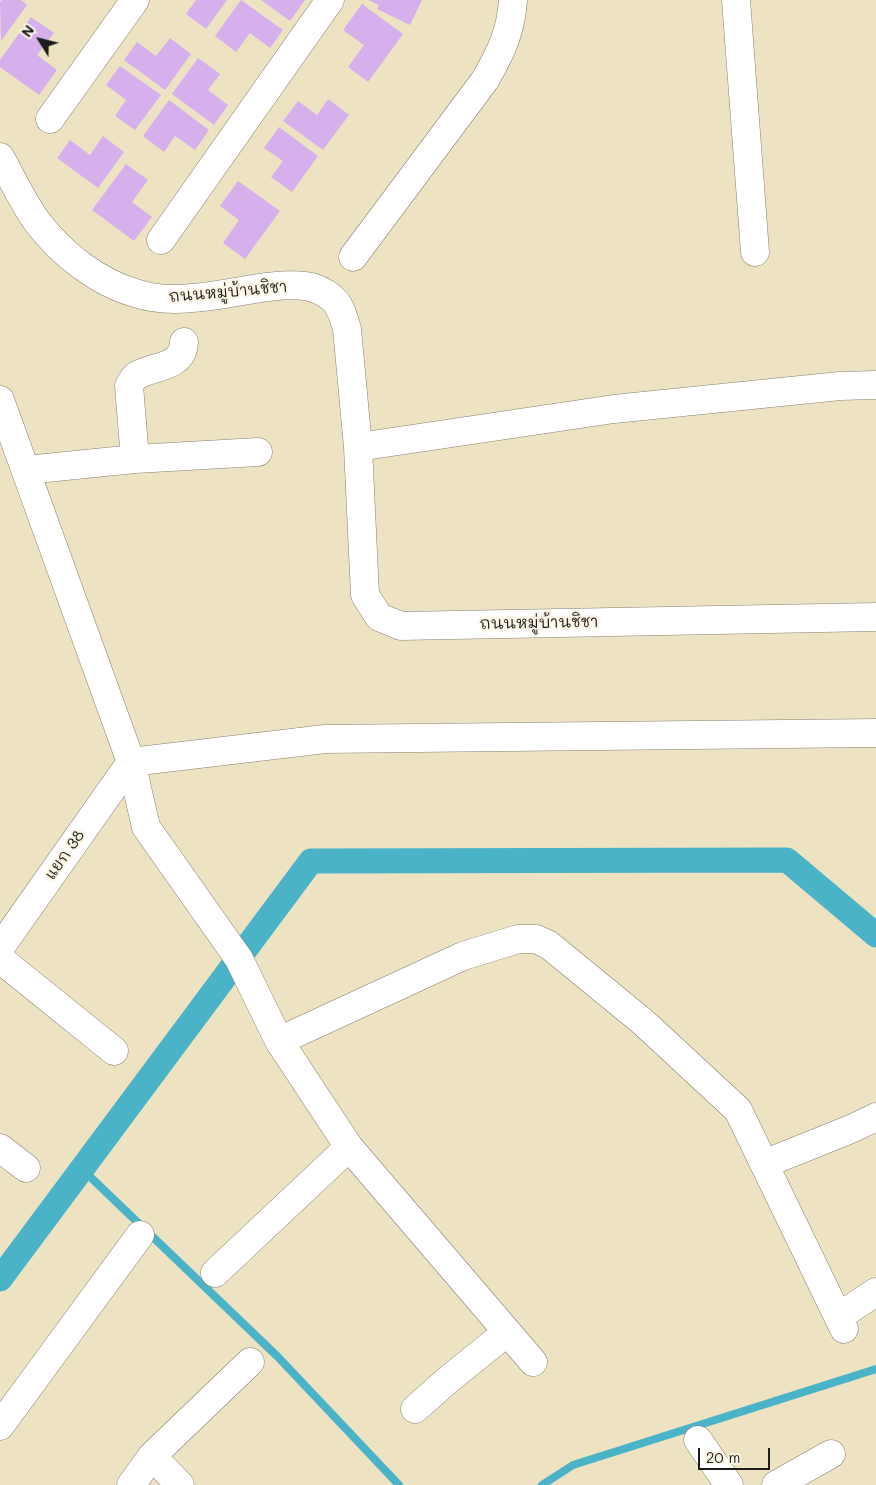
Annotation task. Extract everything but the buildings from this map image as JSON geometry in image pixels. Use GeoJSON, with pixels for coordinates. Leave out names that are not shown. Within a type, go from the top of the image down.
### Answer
{"type":"FeatureCollection","features":[{"type":"Feature","properties":{"kind":"street"},"geometry":{"type":"LineString","coordinates":[[50,118],[134,0]]}},
{"type":"Feature","properties":{"kind":"street"},"geometry":{"type":"LineString","coordinates":[[161,240],[330,0]]}},
{"type":"Feature","properties":{"kind":"street"},"geometry":{"type":"LineString","coordinates":[[353,258],[485,80],[503,48],[512,14],[513,0]]}},
{"type":"Feature","properties":{"kind":"street"},"geometry":{"type":"LineString","coordinates":[[736,0],[755,252]]}},
{"type":"Feature","properties":{"kind":"street","name":"ถนนหมู่บ้านชิชา"},"geometry":{"type":"LineString","coordinates":[[0,157],[37,222],[56,243],[83,267],[105,280],[135,293],[164,299],[192,298],[282,286],[306,286],[322,291],[334,300],[342,311],[347,329],[358,447],[365,595],[379,618],[401,626],[876,617]]}},
{"type":"Feature","properties":{"kind":"street"},"geometry":{"type":"LineString","coordinates":[[135,459],[129,386],[135,377],[169,364],[179,357],[184,349],[184,342]]}},
{"type":"Feature","properties":{"kind":"street"},"geometry":{"type":"LineString","coordinates":[[358,447],[614,409],[840,386],[876,385]]}},
{"type":"Feature","properties":{"kind":"street"},"geometry":{"type":"LineString","coordinates":[[0,400],[131,762],[146,827],[236,955],[279,1041],[349,1148],[506,1333],[533,1362]]}},
{"type":"Feature","properties":{"kind":"street"},"geometry":{"type":"LineString","coordinates":[[26,470],[135,459],[258,452]]}},
{"type":"Feature","properties":{"kind":"street"},"geometry":{"type":"LineString","coordinates":[[131,762],[325,739],[876,733]]}},
{"type":"Feature","properties":{"kind":"street","name":"แยก 38"},"geometry":{"type":"LineString","coordinates":[[0,948],[131,762]]}},
{"type":"Feature","properties":{"kind":"street"},"geometry":{"type":"LineString","coordinates":[[279,1041],[463,956],[518,938],[536,939],[548,946],[643,1022],[738,1110],[841,1323],[876,1292]]}},
{"type":"Feature","properties":{"kind":"street"},"geometry":{"type":"LineString","coordinates":[[0,959],[114,1051]]}},
{"type":"Feature","properties":{"kind":"street"},"geometry":{"type":"LineString","coordinates":[[764,1164],[851,1130],[876,1117]]}},
{"type":"Feature","properties":{"kind":"street"},"geometry":{"type":"LineString","coordinates":[[0,1148],[26,1168]]}},
{"type":"Feature","properties":{"kind":"street"},"geometry":{"type":"LineString","coordinates":[[214,1274],[349,1148]]}},
{"type":"Feature","properties":{"kind":"street"},"geometry":{"type":"LineString","coordinates":[[0,1426],[140,1234]]}},
{"type":"Feature","properties":{"kind":"street"},"geometry":{"type":"LineString","coordinates":[[415,1409],[506,1333]]}},
{"type":"Feature","properties":{"kind":"street"},"geometry":{"type":"LineString","coordinates":[[131,1485],[152,1456],[250,1362]]}},
{"type":"Feature","properties":{"kind":"street"},"geometry":{"type":"LineString","coordinates":[[698,1440],[729,1485]]}},
{"type":"Feature","properties":{"kind":"street"},"geometry":{"type":"LineString","coordinates":[[776,1485],[831,1454]]}},
{"type":"Feature","properties":{"kind":"street"},"geometry":{"type":"LineString","coordinates":[[152,1456],[180,1485]]}},
{"type":"Feature","properties":{"kind":"waterway"},"geometry":{"type":"LineString","coordinates":[[0,1279],[311,861],[787,860],[876,935]]}},
{"type":"Feature","properties":{"kind":"waterway"},"geometry":{"type":"LineString","coordinates":[[82,1169],[278,1357],[399,1485]]}},
{"type":"Feature","properties":{"kind":"waterway"},"geometry":{"type":"LineString","coordinates":[[542,1485],[573,1465],[876,1369]]}}]}
